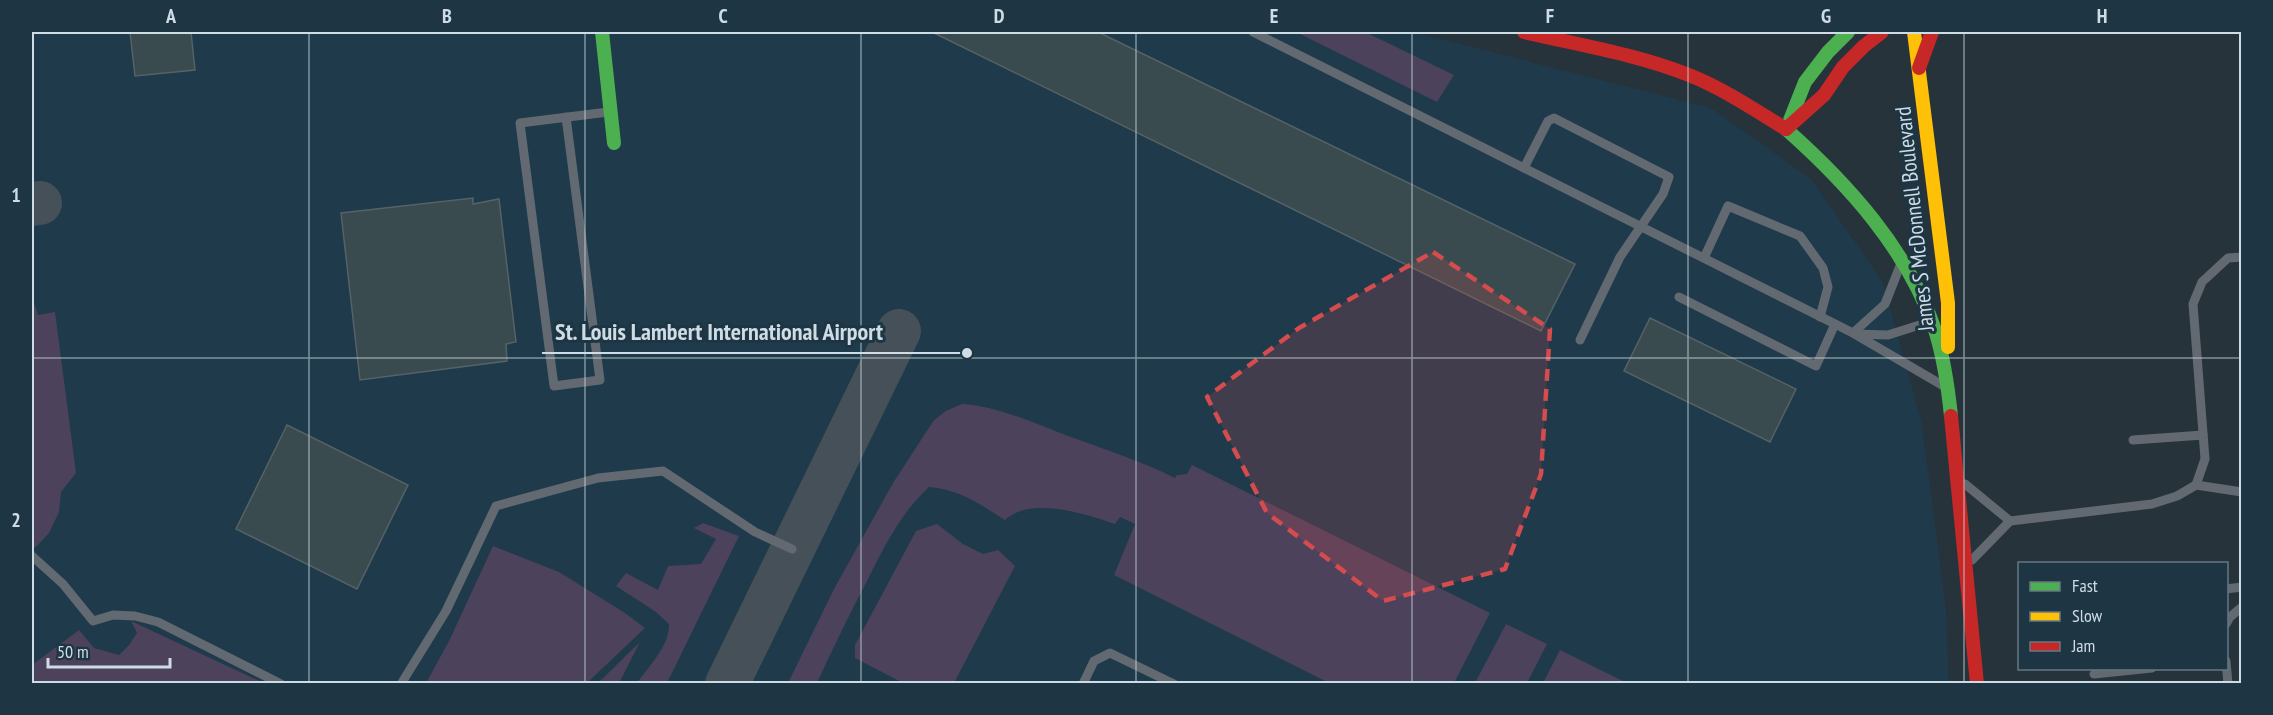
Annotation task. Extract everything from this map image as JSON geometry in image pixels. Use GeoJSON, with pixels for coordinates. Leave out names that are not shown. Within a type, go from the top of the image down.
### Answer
{"type":"FeatureCollection","features":[{"type":"Feature","properties":{"kind":"street"},"geometry":{"type":"LineString","coordinates":[[602,32],[614,143]]}},
{"type":"Feature","properties":{"kind":"street","name":"James S McDonnell Boulevard"},"geometry":{"type":"LineString","coordinates":[[1524,32],[1665,66],[1692,76],[1728,94],[1786,129],[1823,160],[1878,224],[1902,261],[1932,321],[1949,402],[1977,684]]}},
{"type":"Feature","properties":{"kind":"street"},"geometry":{"type":"LineString","coordinates":[[1786,129],[1805,82],[1828,52],[1848,32]]}},
{"type":"Feature","properties":{"kind":"street"},"geometry":{"type":"LineString","coordinates":[[1786,129],[1824,95],[1843,67],[1882,32]]}},
{"type":"Feature","properties":{"kind":"street","name":"James S McDonnell Boulevard"},"geometry":{"type":"LineString","coordinates":[[1914,32],[1948,315],[1949,402]]}},
{"type":"Feature","properties":{"kind":"street"},"geometry":{"type":"LineString","coordinates":[[1919,68],[1932,32]]}},
{"type":"Feature","properties":{"kind":"lane"},"geometry":{"type":"LineString","coordinates":[[1253,32],[1852,333],[1946,388]]}},
{"type":"Feature","properties":{"kind":"lane"},"geometry":{"type":"LineString","coordinates":[[566,117],[600,380],[554,386],[520,123],[610,111]]}},
{"type":"Feature","properties":{"kind":"lane"},"geometry":{"type":"LineString","coordinates":[[1524,168],[1548,122],[1554,118],[1670,177],[1642,227],[1620,257],[1580,340]]}},
{"type":"Feature","properties":{"kind":"lane"},"geometry":{"type":"LineString","coordinates":[[1704,258],[1728,206],[1800,236],[1823,268],[1828,287],[1820,317]]}},
{"type":"Feature","properties":{"kind":"lane"},"geometry":{"type":"LineString","coordinates":[[2196,485],[2205,459],[2193,304],[2202,282],[2228,258],[2241,256]]}},
{"type":"Feature","properties":{"kind":"lane"},"geometry":{"type":"LineString","coordinates":[[1852,333],[1885,304],[1902,261]]}},
{"type":"Feature","properties":{"kind":"lane"},"geometry":{"type":"LineString","coordinates":[[1679,297],[1816,366],[1834,324]]}},
{"type":"Feature","properties":{"kind":"lane"},"geometry":{"type":"LineString","coordinates":[[1852,333],[1887,335],[1948,315]]}},
{"type":"Feature","properties":{"kind":"lane"},"geometry":{"type":"LineString","coordinates":[[2133,440],[2203,435]]}},
{"type":"Feature","properties":{"kind":"lane"},"geometry":{"type":"LineString","coordinates":[[401,684],[446,611],[496,506],[598,478],[663,471],[755,532],[792,549]]}},
{"type":"Feature","properties":{"kind":"lane"},"geometry":{"type":"LineString","coordinates":[[1958,478],[2010,521]]}},
{"type":"Feature","properties":{"kind":"lane"},"geometry":{"type":"LineString","coordinates":[[1966,567],[2010,521],[2152,504],[2176,496],[2196,485],[2241,492]]}},
{"type":"Feature","properties":{"kind":"lane"},"geometry":{"type":"LineString","coordinates":[[32,556],[63,584],[93,621],[113,615],[135,616],[158,622],[281,684]]}},
{"type":"Feature","properties":{"kind":"lane"},"geometry":{"type":"LineString","coordinates":[[2228,620],[2241,607]]}},
{"type":"Feature","properties":{"kind":"lane"},"geometry":{"type":"LineString","coordinates":[[1083,684],[1094,661],[1110,653],[1174,684]]}},
{"type":"Feature","properties":{"kind":"lane"},"geometry":{"type":"LineString","coordinates":[[2094,676],[2144,670]]}},
{"type":"Feature","properties":{"kind":"highlighted area"},"geometry":{"type":"Polygon","coordinates":[[[1433,252],[1550,329],[1541,474],[1505,569],[1383,601],[1267,513],[1207,397],[1299,328],[1433,252]]]}},
{"type":"Feature","properties":{"kind":"shaded area"},"geometry":{"type":"Polygon","coordinates":[[[32,32],[1414,32],[1711,108],[1811,179],[1883,282],[1922,424],[1946,609],[1949,683],[32,683],[32,32]]]}},
{"type":"Feature","properties":{"kind":"shaded area"},"geometry":{"type":"Polygon","coordinates":[[[1296,32],[1365,32],[1454,75],[1437,102],[1296,32]]]}},
{"type":"Feature","properties":{"kind":"shaded area"},"geometry":{"type":"Polygon","coordinates":[[[32,297],[38,315],[55,312],[76,473],[61,492],[59,512],[49,533],[36,547],[32,547],[32,297]]]}},
{"type":"Feature","properties":{"kind":"shaded area"},"geometry":{"type":"Polygon","coordinates":[[[962,404],[989,408],[1015,416],[1175,478],[1177,475],[1187,474],[1192,465],[1490,613],[1454,683],[1329,683],[1114,575],[1135,524],[1120,517],[1115,524],[1074,512],[1043,508],[1016,513],[1005,520],[960,494],[929,487],[910,508],[887,542],[817,683],[788,683],[834,589],[893,483],[934,420],[946,411],[962,404]]]}},
{"type":"Feature","properties":{"kind":"shaded area"},"geometry":{"type":"Polygon","coordinates":[[[703,523],[739,536],[667,683],[637,683],[666,640],[669,624],[656,612],[616,586],[626,573],[658,590],[668,566],[701,564],[716,539],[694,528],[703,523]]]}},
{"type":"Feature","properties":{"kind":"shaded area"},"geometry":{"type":"Polygon","coordinates":[[[937,524],[963,544],[983,554],[998,550],[1015,566],[954,683],[903,683],[855,658],[855,645],[916,531],[937,524]]]}},
{"type":"Feature","properties":{"kind":"shaded area"},"geometry":{"type":"Polygon","coordinates":[[[493,546],[559,572],[645,628],[587,683],[426,683],[449,641],[493,546]]]}},
{"type":"Feature","properties":{"kind":"shaded area"},"geometry":{"type":"Polygon","coordinates":[[[131,621],[265,683],[32,683],[32,665],[79,630],[94,648],[119,655],[137,633],[131,621]]]}},
{"type":"Feature","properties":{"kind":"shaded area"},"geometry":{"type":"Polygon","coordinates":[[[1506,624],[1547,644],[1527,683],[1475,683],[1506,624]]]}},
{"type":"Feature","properties":{"kind":"shaded area"},"geometry":{"type":"Polygon","coordinates":[[[640,642],[619,683],[598,683],[640,642]]]}},
{"type":"Feature","properties":{"kind":"shaded area"},"geometry":{"type":"Polygon","coordinates":[[[1560,650],[1627,683],[1543,683],[1560,650]]]}},
{"type":"Feature","properties":{"kind":"building"},"geometry":{"type":"Polygon","coordinates":[[[130,32],[191,32],[195,70],[135,76],[130,32]]]}},
{"type":"Feature","properties":{"kind":"building"},"geometry":{"type":"Polygon","coordinates":[[[932,32],[1098,32],[1575,264],[1541,331],[932,32]]]}},
{"type":"Feature","properties":{"kind":"building"},"geometry":{"type":"Polygon","coordinates":[[[473,198],[473,204],[499,199],[516,342],[506,344],[507,361],[360,380],[341,213],[473,198]]]}},
{"type":"Feature","properties":{"kind":"building"},"geometry":{"type":"Polygon","coordinates":[[[1650,318],[1796,389],[1770,442],[1624,371],[1650,318]]]}},
{"type":"Feature","properties":{"kind":"building"},"geometry":{"type":"Polygon","coordinates":[[[287,425],[408,485],[357,589],[236,529],[287,425]]]}},
{"type":"Feature","properties":{"kind":"taxiway"},"geometry":{"type":"LineString","coordinates":[[32,204],[40,203]]}},
{"type":"Feature","properties":{"kind":"taxiway"},"geometry":{"type":"LineString","coordinates":[[727,684],[899,331]]}},
{"type":"Feature","properties":{"kind":"traffic: fast"},"geometry":{"type":"LineString","coordinates":[[602,32],[614,143]]}},
{"type":"Feature","properties":{"kind":"traffic: fast"},"geometry":{"type":"LineString","coordinates":[[1790,120],[1805,82],[1828,52],[1848,32]]}},
{"type":"Feature","properties":{"kind":"traffic: fast"},"geometry":{"type":"LineString","coordinates":[[1786,129],[1832,172],[1874,220],[1909,273],[1935,330],[1945,373],[1951,416]]}},
{"type":"Feature","properties":{"kind":"traffic: slow"},"geometry":{"type":"LineString","coordinates":[[1914,32],[1948,303],[1948,347]]}},
{"type":"Feature","properties":{"kind":"traffic: jam"},"geometry":{"type":"LineString","coordinates":[[1524,32],[1628,56],[1689,75],[1727,93],[1786,129]]}},
{"type":"Feature","properties":{"kind":"traffic: jam"},"geometry":{"type":"LineString","coordinates":[[1786,129],[1824,95],[1843,67],[1882,32]]}},
{"type":"Feature","properties":{"kind":"traffic: jam"},"geometry":{"type":"LineString","coordinates":[[1919,68],[1932,32]]}},
{"type":"Feature","properties":{"kind":"traffic: jam"},"geometry":{"type":"LineString","coordinates":[[1951,416],[1977,684]]}},
{"type":"Feature","properties":{"kind":"place","name":"St. Louis Lambert International Airport"},"geometry":{"type":"Point","coordinates":[967,353]}}]}
